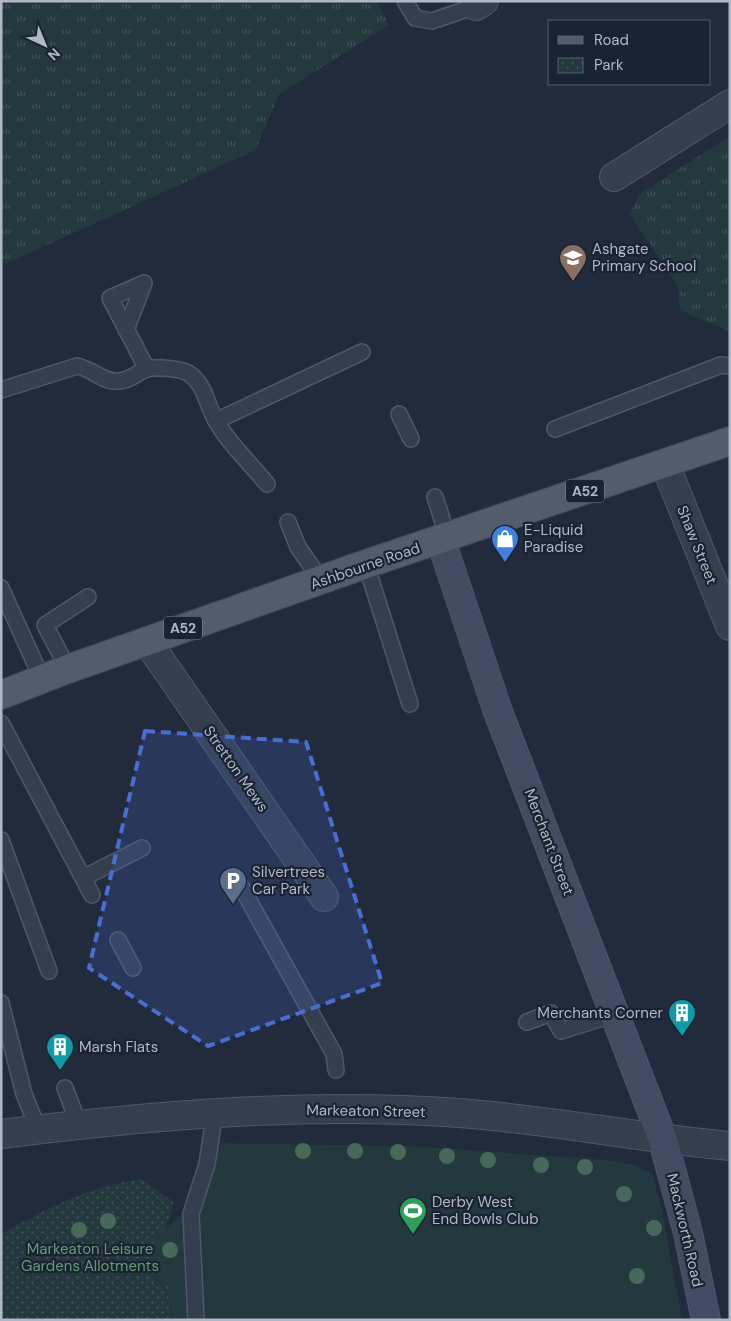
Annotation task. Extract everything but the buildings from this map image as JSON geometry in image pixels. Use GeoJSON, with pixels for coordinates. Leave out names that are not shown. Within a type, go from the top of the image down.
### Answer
{"type":"FeatureCollection","features":[{"type":"Feature","properties":{"kind":"main road","name":"Ashbourne Road"},"geometry":{"type":"LineString","coordinates":[[1,695],[68,668],[366,564],[730,441]]}},
{"type":"Feature","properties":{"kind":"street"},"geometry":{"type":"LineString","coordinates":[[614,177],[730,104]]}},
{"type":"Feature","properties":{"kind":"street","name":"Shaw Street"},"geometry":{"type":"LineString","coordinates":[[665,464],[730,626]]}},
{"type":"Feature","properties":{"kind":"street","name":"Merchant Street"},"geometry":{"type":"LineString","coordinates":[[444,539],[497,709],[663,1140]]}},
{"type":"Feature","properties":{"kind":"street","name":"Stretton Mews"},"geometry":{"type":"LineString","coordinates":[[147,641],[324,897]]}},
{"type":"Feature","properties":{"kind":"street","name":"Markeaton Street"},"geometry":{"type":"LineString","coordinates":[[1,1134],[215,1112],[338,1103],[460,1113],[663,1140],[730,1146]]}},
{"type":"Feature","properties":{"kind":"street","name":"Mackworth Road"},"geometry":{"type":"LineString","coordinates":[[663,1140],[688,1233],[706,1320]]}},
{"type":"Feature","properties":{"kind":"lane"},"geometry":{"type":"LineString","coordinates":[[405,1],[414,18],[432,21],[480,4]]}},
{"type":"Feature","properties":{"kind":"lane"},"geometry":{"type":"LineString","coordinates":[[126,330],[147,369]]}},
{"type":"Feature","properties":{"kind":"lane"},"geometry":{"type":"LineString","coordinates":[[216,421],[362,352]]}},
{"type":"Feature","properties":{"kind":"lane"},"geometry":{"type":"LineString","coordinates":[[555,429],[721,365],[730,366]]}},
{"type":"Feature","properties":{"kind":"lane"},"geometry":{"type":"LineString","coordinates":[[1,390],[77,366],[85,368],[109,381],[129,379],[147,369],[168,369],[187,372],[198,381],[216,421],[268,484]]}},
{"type":"Feature","properties":{"kind":"lane"},"geometry":{"type":"LineString","coordinates":[[400,414],[411,439]]}},
{"type":"Feature","properties":{"kind":"lane"},"geometry":{"type":"LineString","coordinates":[[435,497],[444,539]]}},
{"type":"Feature","properties":{"kind":"lane"},"geometry":{"type":"LineString","coordinates":[[288,522],[298,547],[321,580]]}},
{"type":"Feature","properties":{"kind":"lane"},"geometry":{"type":"LineString","coordinates":[[366,564],[410,704]]}},
{"type":"Feature","properties":{"kind":"lane"},"geometry":{"type":"LineString","coordinates":[[1,588],[42,679]]}},
{"type":"Feature","properties":{"kind":"lane"},"geometry":{"type":"LineString","coordinates":[[68,668],[45,625],[88,597]]}},
{"type":"Feature","properties":{"kind":"lane"},"geometry":{"type":"LineString","coordinates":[[1,723],[92,895]]}},
{"type":"Feature","properties":{"kind":"lane"},"geometry":{"type":"LineString","coordinates":[[1,840],[50,971]]}},
{"type":"Feature","properties":{"kind":"lane"},"geometry":{"type":"LineString","coordinates":[[83,878],[142,848]]}},
{"type":"Feature","properties":{"kind":"lane"},"geometry":{"type":"LineString","coordinates":[[238,881],[334,1054],[336,1070]]}},
{"type":"Feature","properties":{"kind":"lane"},"geometry":{"type":"LineString","coordinates":[[118,940],[133,968]]}},
{"type":"Feature","properties":{"kind":"lane"},"geometry":{"type":"LineString","coordinates":[[1,1003],[24,1094],[38,1129]]}},
{"type":"Feature","properties":{"kind":"lane"},"geometry":{"type":"LineString","coordinates":[[527,1022],[552,1013],[560,1031],[615,1014]]}},
{"type":"Feature","properties":{"kind":"lane"},"geometry":{"type":"LineString","coordinates":[[65,1088],[79,1125]]}},
{"type":"Feature","properties":{"kind":"lane"},"geometry":{"type":"LineString","coordinates":[[196,1320],[191,1214],[207,1164],[215,1112]]}},
{"type":"Feature","properties":{"kind":"highlighted area"},"geometry":{"type":"Polygon","coordinates":[[[145,731],[306,742],[382,983],[208,1046],[89,968],[145,731]]]}},
{"type":"Feature","properties":{"kind":"green space"},"geometry":{"type":"Polygon","coordinates":[[[1,1],[377,1],[389,25],[279,94],[256,150],[1,266],[1,1]]]}},
{"type":"Feature","properties":{"kind":"green space"},"geometry":{"type":"Polygon","coordinates":[[[730,136],[730,332],[680,310],[678,286],[630,214],[641,193],[730,136]]]}},
{"type":"Feature","properties":{"kind":"green space","name":"Derby West End Bowls Club"},"geometry":{"type":"Polygon","coordinates":[[[212,1143],[412,1146],[606,1160],[631,1164],[652,1173],[662,1210],[682,1320],[172,1320],[168,1286],[155,1286],[153,1240],[194,1204],[212,1143]]]}},
{"type":"Feature","properties":{"kind":"green space","name":"Markeaton Leisure Gardens Allotments"},"geometry":{"type":"Polygon","coordinates":[[[141,1179],[174,1202],[165,1231],[153,1240],[155,1286],[168,1286],[172,1320],[1,1320],[1,1234],[68,1200],[104,1187],[141,1179]]]}},
{"type":"Feature","properties":{"kind":"place","name":"Ashgate Primary School"},"geometry":{"type":"Point","coordinates":[573,282]}},
{"type":"Feature","properties":{"kind":"place","name":"E-Liquid Paradise"},"geometry":{"type":"Point","coordinates":[505,563]}},
{"type":"Feature","properties":{"kind":"place","name":"Silvertrees Car Park"},"geometry":{"type":"Point","coordinates":[233,905]}},
{"type":"Feature","properties":{"kind":"place","name":"Merchants Corner"},"geometry":{"type":"Point","coordinates":[682,1037]}},
{"type":"Feature","properties":{"kind":"place","name":"Marsh Flats"},"geometry":{"type":"Point","coordinates":[60,1071]}},
{"type":"Feature","properties":{"kind":"place","name":"Derby West End Bowls Club"},"geometry":{"type":"Point","coordinates":[413,1235]}}]}
